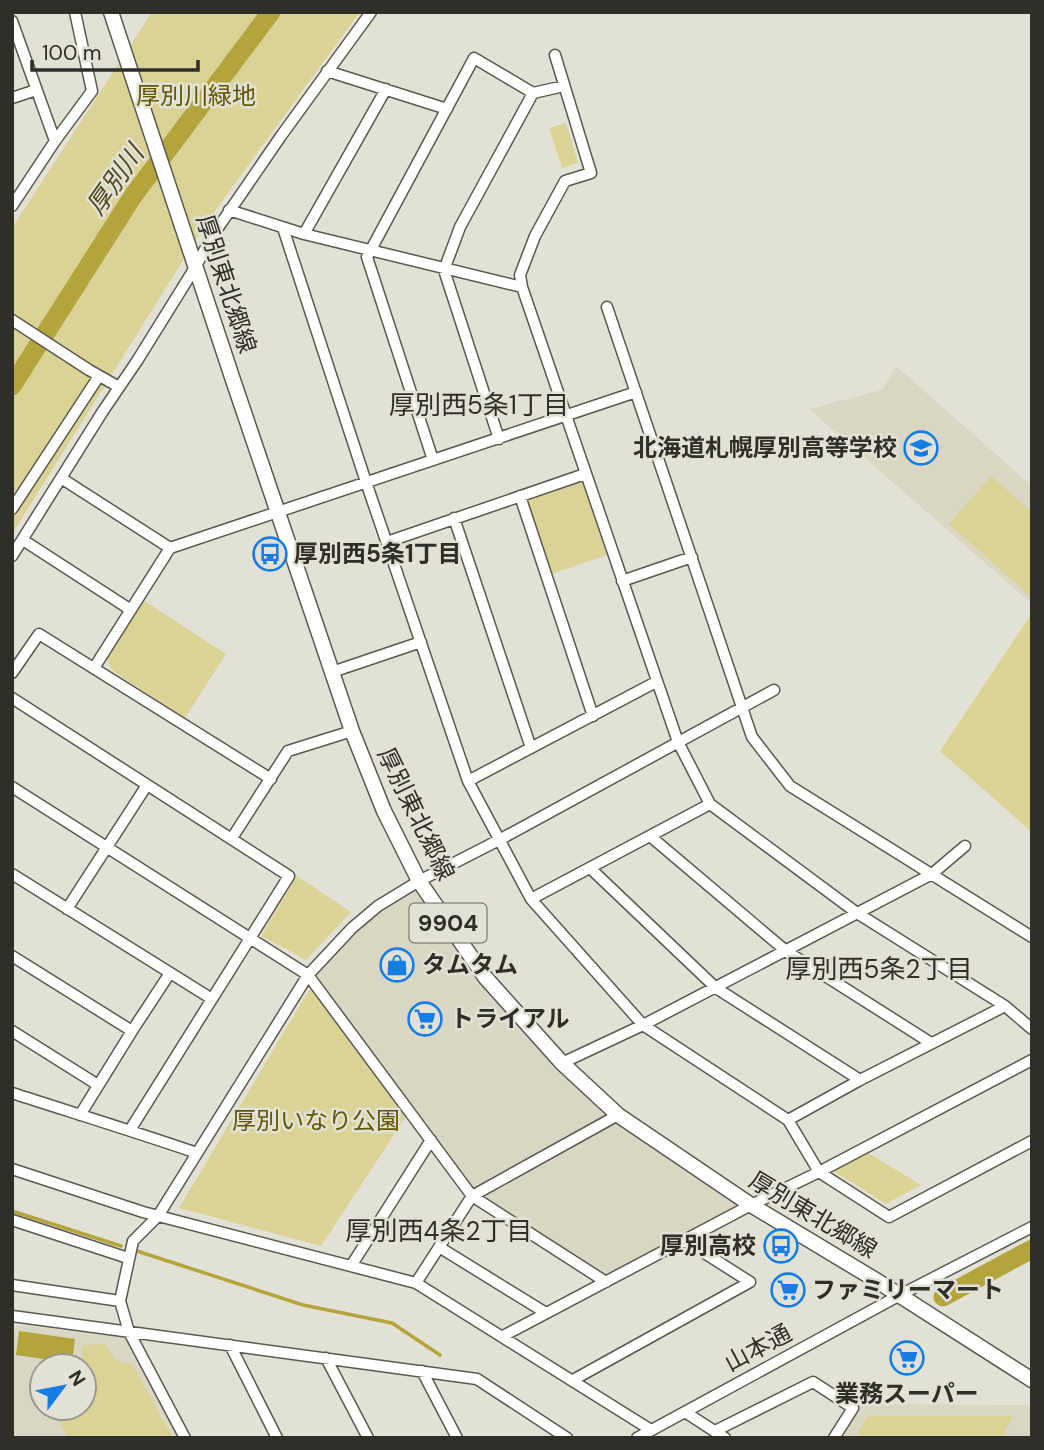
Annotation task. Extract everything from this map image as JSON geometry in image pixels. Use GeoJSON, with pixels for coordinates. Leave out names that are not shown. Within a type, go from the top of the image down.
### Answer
{"type":"FeatureCollection","features":[{"type":"Feature","properties":{"kind":"main road","name":"厚別東北郷線"},"geometry":{"type":"LineString","coordinates":[[111,12],[352,731],[384,811],[419,881],[485,977],[562,1063],[618,1115],[751,1205],[900,1295],[1032,1380]]}},
{"type":"Feature","properties":{"kind":"street"},"geometry":{"type":"LineString","coordinates":[[12,206],[92,91],[75,12]]}},
{"type":"Feature","properties":{"kind":"street"},"geometry":{"type":"LineString","coordinates":[[12,556],[137,361],[229,210],[371,12]]}},
{"type":"Feature","properties":{"kind":"street"},"geometry":{"type":"LineString","coordinates":[[12,21],[55,141]]}},
{"type":"Feature","properties":{"kind":"street"},"geometry":{"type":"LineString","coordinates":[[555,55],[591,173],[565,181],[535,236],[520,275],[522,288],[678,742],[710,804],[857,913],[1005,1006],[1032,1029]]}},
{"type":"Feature","properties":{"kind":"street"},"geometry":{"type":"LineString","coordinates":[[433,460],[367,257],[474,58],[533,93],[564,86]]}},
{"type":"Feature","properties":{"kind":"street"},"geometry":{"type":"LineString","coordinates":[[327,71],[447,109]]}},
{"type":"Feature","properties":{"kind":"street"},"geometry":{"type":"LineString","coordinates":[[304,234],[386,89]]}},
{"type":"Feature","properties":{"kind":"street"},"geometry":{"type":"LineString","coordinates":[[12,99],[36,90]]}},
{"type":"Feature","properties":{"kind":"street"},"geometry":{"type":"LineString","coordinates":[[499,439],[444,270],[460,227],[533,93]]}},
{"type":"Feature","properties":{"kind":"street"},"geometry":{"type":"LineString","coordinates":[[229,210],[304,234],[522,288]]}},
{"type":"Feature","properties":{"kind":"street"},"geometry":{"type":"LineString","coordinates":[[283,228],[468,781],[531,899],[643,1026],[788,1120],[819,1172],[889,1217],[1032,1141]]}},
{"type":"Feature","properties":{"kind":"street"},"geometry":{"type":"LineString","coordinates":[[607,307],[752,737],[790,786],[1032,937]]}},
{"type":"Feature","properties":{"kind":"street"},"geometry":{"type":"LineString","coordinates":[[12,320],[119,387]]}},
{"type":"Feature","properties":{"kind":"street"},"geometry":{"type":"LineString","coordinates":[[12,509],[94,373]]}},
{"type":"Feature","properties":{"kind":"street"},"geometry":{"type":"LineString","coordinates":[[94,668],[170,548],[636,392]]}},
{"type":"Feature","properties":{"kind":"street"},"geometry":{"type":"LineString","coordinates":[[387,542],[585,474]]}},
{"type":"Feature","properties":{"kind":"street"},"geometry":{"type":"LineString","coordinates":[[61,478],[170,548]]}},
{"type":"Feature","properties":{"kind":"street"},"geometry":{"type":"LineString","coordinates":[[520,496],[593,716]]}},
{"type":"Feature","properties":{"kind":"street"},"geometry":{"type":"LineString","coordinates":[[454,518],[531,748]]}},
{"type":"Feature","properties":{"kind":"street"},"geometry":{"type":"LineString","coordinates":[[23,540],[131,610]]}},
{"type":"Feature","properties":{"kind":"street"},"geometry":{"type":"LineString","coordinates":[[622,581],[692,557]]}},
{"type":"Feature","properties":{"kind":"street"},"geometry":{"type":"LineString","coordinates":[[12,673],[39,634],[271,779]]}},
{"type":"Feature","properties":{"kind":"street"},"geometry":{"type":"LineString","coordinates":[[332,672],[421,642]]}},
{"type":"Feature","properties":{"kind":"street"},"geometry":{"type":"LineString","coordinates":[[468,781],[656,682]]}},
{"type":"Feature","properties":{"kind":"street"},"geometry":{"type":"LineString","coordinates":[[185,1438],[129,1332],[120,1301],[132,1241],[158,1216],[308,975],[352,928],[378,906],[419,881],[774,690]]}},
{"type":"Feature","properties":{"kind":"street"},"geometry":{"type":"LineString","coordinates":[[12,698],[289,876],[130,1130]]}},
{"type":"Feature","properties":{"kind":"street"},"geometry":{"type":"LineString","coordinates":[[232,838],[288,751],[352,731]]}},
{"type":"Feature","properties":{"kind":"street"},"geometry":{"type":"LineString","coordinates":[[67,909],[148,785]]}},
{"type":"Feature","properties":{"kind":"street"},"geometry":{"type":"LineString","coordinates":[[12,787],[308,975],[472,1196],[606,1282]]}},
{"type":"Feature","properties":{"kind":"street"},"geometry":{"type":"LineString","coordinates":[[531,899],[710,804]]}},
{"type":"Feature","properties":{"kind":"street"},"geometry":{"type":"LineString","coordinates":[[650,836],[786,951],[931,1043]]}},
{"type":"Feature","properties":{"kind":"street"},"geometry":{"type":"LineString","coordinates":[[562,1063],[643,1026],[932,874],[965,846]]}},
{"type":"Feature","properties":{"kind":"street"},"geometry":{"type":"LineString","coordinates":[[590,868],[716,988],[860,1080]]}},
{"type":"Feature","properties":{"kind":"street"},"geometry":{"type":"LineString","coordinates":[[12,874],[212,999]]}},
{"type":"Feature","properties":{"kind":"street"},"geometry":{"type":"LineString","coordinates":[[12,956],[132,1031]]}},
{"type":"Feature","properties":{"kind":"street"},"geometry":{"type":"LineString","coordinates":[[80,1115],[170,973]]}},
{"type":"Feature","properties":{"kind":"street"},"geometry":{"type":"LineString","coordinates":[[788,1120],[1005,1006]]}},
{"type":"Feature","properties":{"kind":"street"},"geometry":{"type":"LineString","coordinates":[[12,1031],[98,1085]]}},
{"type":"Feature","properties":{"kind":"street"},"geometry":{"type":"LineString","coordinates":[[503,1336],[1032,1060]]}},
{"type":"Feature","properties":{"kind":"street"},"geometry":{"type":"LineString","coordinates":[[12,1093],[197,1153]]}},
{"type":"Feature","properties":{"kind":"street"},"geometry":{"type":"LineString","coordinates":[[416,1283],[472,1196],[618,1115]]}},
{"type":"Feature","properties":{"kind":"street"},"geometry":{"type":"LineString","coordinates":[[351,1266],[431,1140]]}},
{"type":"Feature","properties":{"kind":"street"},"geometry":{"type":"LineString","coordinates":[[12,1169],[158,1216],[416,1283],[651,1430]]}},
{"type":"Feature","properties":{"kind":"street"},"geometry":{"type":"LineString","coordinates":[[12,1220],[128,1258]]}},
{"type":"Feature","properties":{"kind":"street","name":"山本通"},"geometry":{"type":"LineString","coordinates":[[637,1438],[689,1415],[900,1295],[1032,1227]]}},
{"type":"Feature","properties":{"kind":"street"},"geometry":{"type":"LineString","coordinates":[[573,1380],[750,1282],[684,1240]]}},
{"type":"Feature","properties":{"kind":"street"},"geometry":{"type":"LineString","coordinates":[[439,1247],[546,1313]]}},
{"type":"Feature","properties":{"kind":"street"},"geometry":{"type":"LineString","coordinates":[[12,1285],[120,1301]]}},
{"type":"Feature","properties":{"kind":"street"},"geometry":{"type":"LineString","coordinates":[[12,1316],[477,1379],[567,1438]]}},
{"type":"Feature","properties":{"kind":"street"},"geometry":{"type":"LineString","coordinates":[[230,1345],[277,1438]]}},
{"type":"Feature","properties":{"kind":"street"},"geometry":{"type":"LineString","coordinates":[[326,1358],[368,1438]]}},
{"type":"Feature","properties":{"kind":"street"},"geometry":{"type":"LineString","coordinates":[[422,1371],[457,1438]]}},
{"type":"Feature","properties":{"kind":"street"},"geometry":{"type":"LineString","coordinates":[[689,1415],[720,1435],[813,1382],[853,1408],[834,1438]]}},
{"type":"Feature","properties":{"kind":"shaded area","name":"北海道札幌厚別高等学校"},"geometry":{"type":"Polygon","coordinates":[[[896,366],[1032,486],[1032,604],[809,409],[882,390],[896,366]]]}},
{"type":"Feature","properties":{"kind":"shaded area"},"geometry":{"type":"Polygon","coordinates":[[[419,881],[485,977],[619,1115],[751,1205],[606,1282],[472,1196],[308,975],[352,928],[419,881]]]}},
{"type":"Feature","properties":{"kind":"shaded area"},"geometry":{"type":"Polygon","coordinates":[[[22,1325],[125,1338],[178,1438],[12,1438],[12,1350],[15,1329],[22,1325]]]}},
{"type":"Feature","properties":{"kind":"shaded area"},"geometry":{"type":"Polygon","coordinates":[[[19,1331],[75,1339],[73,1352],[28,1352],[28,1357],[16,1355],[19,1331]]]}},
{"type":"Feature","properties":{"kind":"shaded area"},"geometry":{"type":"Polygon","coordinates":[[[861,1404],[1032,1405],[1032,1438],[840,1438],[861,1404]]]}},
{"type":"Feature","properties":{"kind":"green space","name":"厚別川緑地"},"geometry":{"type":"Polygon","coordinates":[[[152,12],[360,12],[209,219],[12,534],[12,228],[152,12]]]}},
{"type":"Feature","properties":{"kind":"green space"},"geometry":{"type":"Polygon","coordinates":[[[566,123],[578,163],[562,168],[549,128],[566,123]]]}},
{"type":"Feature","properties":{"kind":"green space"},"geometry":{"type":"Polygon","coordinates":[[[991,476],[1032,512],[1032,598],[949,524],[991,476]]]}},
{"type":"Feature","properties":{"kind":"green space"},"geometry":{"type":"Polygon","coordinates":[[[582,479],[607,555],[551,574],[527,498],[582,479]]]}},
{"type":"Feature","properties":{"kind":"green space"},"geometry":{"type":"Polygon","coordinates":[[[143,600],[226,654],[185,718],[113,671],[107,659],[143,600]]]}},
{"type":"Feature","properties":{"kind":"green space"},"geometry":{"type":"Polygon","coordinates":[[[1032,613],[1032,832],[940,751],[1032,613]]]}},
{"type":"Feature","properties":{"kind":"green space"},"geometry":{"type":"Polygon","coordinates":[[[297,876],[351,912],[306,960],[261,936],[297,876]]]}},
{"type":"Feature","properties":{"kind":"green space","name":"厚別いなり公園"},"geometry":{"type":"Polygon","coordinates":[[[309,990],[317,991],[407,1115],[321,1246],[179,1208],[309,990]]]}},
{"type":"Feature","properties":{"kind":"green space"},"geometry":{"type":"Polygon","coordinates":[[[865,1151],[921,1185],[886,1204],[832,1170],[865,1151]]]}},
{"type":"Feature","properties":{"kind":"green space"},"geometry":{"type":"Polygon","coordinates":[[[105,1344],[115,1360],[133,1365],[173,1438],[68,1438],[59,1422],[98,1422],[98,1352],[82,1352],[82,1345],[105,1344]]]}},
{"type":"Feature","properties":{"kind":"green space"},"geometry":{"type":"Polygon","coordinates":[[[868,1416],[1013,1416],[1002,1438],[855,1438],[868,1416]]]}},
{"type":"Feature","properties":{"kind":"waterway","name":"厚別川"},"geometry":{"type":"LineString","coordinates":[[12,386],[133,196],[271,12]]}},
{"type":"Feature","properties":{"kind":"waterway"},"geometry":{"type":"LineString","coordinates":[[12,1211],[121,1246]]}},
{"type":"Feature","properties":{"kind":"waterway"},"geometry":{"type":"LineString","coordinates":[[943,1297],[1032,1249]]}},
{"type":"Feature","properties":{"kind":"waterway"},"geometry":{"type":"LineString","coordinates":[[137,1251],[303,1305],[392,1323],[440,1355]]}},
{"type":"Feature","properties":{"kind":"place","name":"北海道札幌厚別高等学校"},"geometry":{"type":"Point","coordinates":[921,448]}},
{"type":"Feature","properties":{"kind":"place","name":"厚別西5条1丁目"},"geometry":{"type":"Point","coordinates":[270,554]}},
{"type":"Feature","properties":{"kind":"place","name":"タムタム"},"geometry":{"type":"Point","coordinates":[397,965]}},
{"type":"Feature","properties":{"kind":"place","name":"トライアル"},"geometry":{"type":"Point","coordinates":[425,1019]}},
{"type":"Feature","properties":{"kind":"place","name":"厚別高校"},"geometry":{"type":"Point","coordinates":[781,1246]}},
{"type":"Feature","properties":{"kind":"place","name":"ファミリーマート"},"geometry":{"type":"Point","coordinates":[788,1290]}},
{"type":"Feature","properties":{"kind":"place","name":"業務スーパー"},"geometry":{"type":"Point","coordinates":[907,1358]}},
{"type":"Feature","properties":{"kind":"district","name":"厚別西5条1丁目"},"geometry":{"type":"Point","coordinates":[479,405]}},
{"type":"Feature","properties":{"kind":"district","name":"厚別西5条2丁目"},"geometry":{"type":"Point","coordinates":[879,969]}},
{"type":"Feature","properties":{"kind":"district","name":"厚別西4条2丁目"},"geometry":{"type":"Point","coordinates":[439,1231]}}]}
